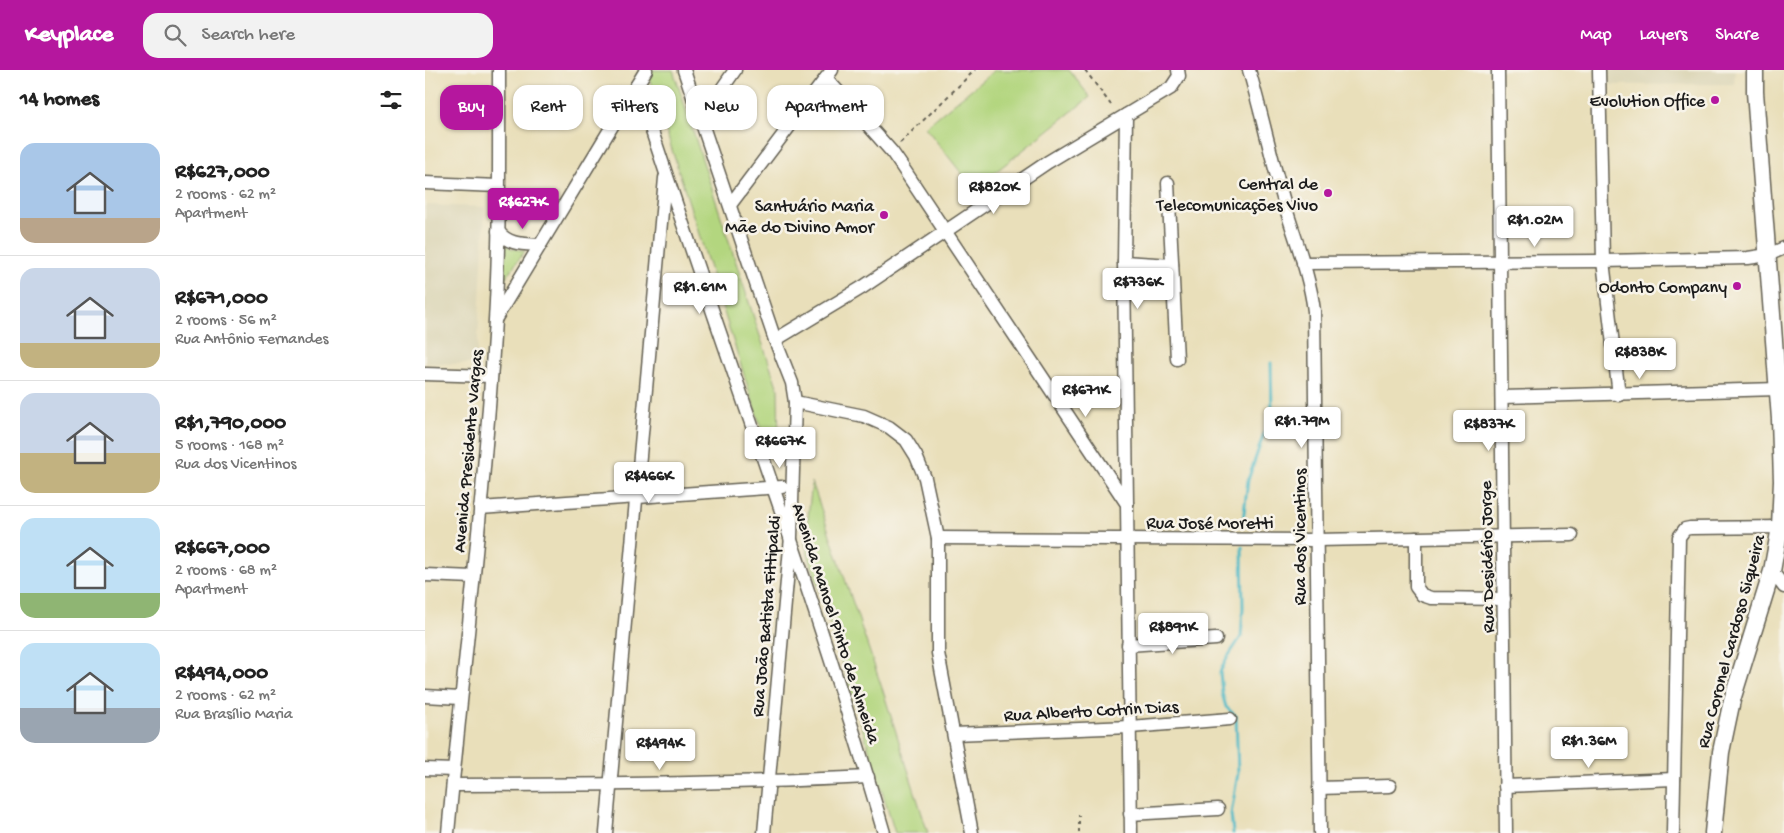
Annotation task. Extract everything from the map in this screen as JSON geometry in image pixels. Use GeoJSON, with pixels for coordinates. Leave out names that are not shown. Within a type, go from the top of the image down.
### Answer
{"type":"FeatureCollection","features":[{"type":"Feature","properties":{"kind":"main road","name":"Rua Coronel Cardoso Siqueira"},"geometry":{"type":"LineString","coordinates":[[1713,833],[1721,752],[1732,700],[1780,550],[1782,527],[1778,389],[1755,92],[1755,70]]}},
{"type":"Feature","properties":{"kind":"street","name":"Avenida Presidente Vargas"},"geometry":{"type":"LineString","coordinates":[[448,833],[480,508],[495,319],[498,231],[499,70]]}},
{"type":"Feature","properties":{"kind":"street"},"geometry":{"type":"LineString","coordinates":[[495,319],[646,70]]}},
{"type":"Feature","properties":{"kind":"street","name":"Rua João Batista Fittipaldi"},"geometry":{"type":"LineString","coordinates":[[684,70],[689,85]]}},
{"type":"Feature","properties":{"kind":"street"},"geometry":{"type":"LineString","coordinates":[[725,85],[735,70]]}},
{"type":"Feature","properties":{"kind":"street"},"geometry":{"type":"LineString","coordinates":[[775,340],[863,287],[1048,162],[1171,88],[1179,76],[1178,70]]}},
{"type":"Feature","properties":{"kind":"street","name":"Rua dos Vicentinos"},"geometry":{"type":"LineString","coordinates":[[1249,70],[1289,215],[1298,240],[1314,311],[1321,833]]}},
{"type":"Feature","properties":{"kind":"street","name":"Rua Desidério Jorge"},"geometry":{"type":"LineString","coordinates":[[1498,70],[1506,833]]}},
{"type":"Feature","properties":{"kind":"street"},"geometry":{"type":"LineString","coordinates":[[1599,70],[1603,261],[1619,395]]}},
{"type":"Feature","properties":{"kind":"street"},"geometry":{"type":"LineString","coordinates":[[730,205],[829,74],[892,152],[1127,504]]}},
{"type":"Feature","properties":{"kind":"street","name":"Avenida Manoel Pinto de Almeida"},"geometry":{"type":"LineString","coordinates":[[637,84],[665,172],[791,536],[884,833]]}},
{"type":"Feature","properties":{"kind":"street"},"geometry":{"type":"LineString","coordinates":[[1125,115],[1124,262],[1131,833]]}},
{"type":"Feature","properties":{"kind":"street","name":"Rua João Batista Fittipaldi"},"geometry":{"type":"LineString","coordinates":[[705,130],[775,340],[792,383],[795,402],[791,536],[764,833]]}},
{"type":"Feature","properties":{"kind":"street"},"geometry":{"type":"LineString","coordinates":[[606,833],[665,172]]}},
{"type":"Feature","properties":{"kind":"street"},"geometry":{"type":"LineString","coordinates":[[425,183],[498,186]]}},
{"type":"Feature","properties":{"kind":"street"},"geometry":{"type":"LineString","coordinates":[[1168,183],[1177,359]]}},
{"type":"Feature","properties":{"kind":"street"},"geometry":{"type":"LineString","coordinates":[[498,231],[505,240],[540,246]]}},
{"type":"Feature","properties":{"kind":"street"},"geometry":{"type":"LineString","coordinates":[[1303,263],[1748,258],[1769,255],[1784,248]]}},
{"type":"Feature","properties":{"kind":"street"},"geometry":{"type":"LineString","coordinates":[[1124,262],[1172,265]]}},
{"type":"Feature","properties":{"kind":"street"},"geometry":{"type":"LineString","coordinates":[[425,374],[491,376]]}},
{"type":"Feature","properties":{"kind":"street"},"geometry":{"type":"LineString","coordinates":[[1502,398],[1778,389]]}},
{"type":"Feature","properties":{"kind":"street"},"geometry":{"type":"LineString","coordinates":[[795,402],[864,416],[889,427],[906,440],[916,456],[925,478],[938,538],[938,653],[973,833]]}},
{"type":"Feature","properties":{"kind":"street"},"geometry":{"type":"LineString","coordinates":[[480,508],[793,486]]}},
{"type":"Feature","properties":{"kind":"street"},"geometry":{"type":"LineString","coordinates":[[1673,833],[1679,537],[1681,533],[1690,528],[1782,527]]}},
{"type":"Feature","properties":{"kind":"street","name":"Rua José Moretti"},"geometry":{"type":"LineString","coordinates":[[938,538],[1317,540],[1572,535]]}},
{"type":"Feature","properties":{"kind":"street"},"geometry":{"type":"LineString","coordinates":[[1416,538],[1416,587],[1422,595],[1431,598],[1504,600]]}},
{"type":"Feature","properties":{"kind":"street"},"geometry":{"type":"LineString","coordinates":[[1772,571],[1784,587]]}},
{"type":"Feature","properties":{"kind":"street"},"geometry":{"type":"LineString","coordinates":[[425,575],[473,577]]}},
{"type":"Feature","properties":{"kind":"street"},"geometry":{"type":"LineString","coordinates":[[1128,645],[1216,639]]}},
{"type":"Feature","properties":{"kind":"street"},"geometry":{"type":"LineString","coordinates":[[425,696],[460,698]]}},
{"type":"Feature","properties":{"kind":"street","name":"Rua Alberto Cotrin Dias"},"geometry":{"type":"LineString","coordinates":[[954,734],[1130,727],[1230,719]]}},
{"type":"Feature","properties":{"kind":"street"},"geometry":{"type":"LineString","coordinates":[[425,769],[454,770]]}},
{"type":"Feature","properties":{"kind":"street"},"geometry":{"type":"LineString","coordinates":[[453,785],[611,785],[768,782],[868,777]]}},
{"type":"Feature","properties":{"kind":"street"},"geometry":{"type":"LineString","coordinates":[[1505,786],[1673,780]]}},
{"type":"Feature","properties":{"kind":"street"},"geometry":{"type":"LineString","coordinates":[[1319,788],[1390,786]]}},
{"type":"Feature","properties":{"kind":"street"},"geometry":{"type":"LineString","coordinates":[[1130,814],[1218,809]]}},
{"type":"Feature","properties":{"kind":"path"},"geometry":{"type":"LineString","coordinates":[[892,152],[975,70]]}},
{"type":"Feature","properties":{"kind":"path"},"geometry":{"type":"LineString","coordinates":[[1085,70],[1111,104]]}},
{"type":"Feature","properties":{"kind":"path"},"geometry":{"type":"LineString","coordinates":[[1079,816],[1079,833]]}},
{"type":"Feature","properties":{"kind":"shaded area"},"geometry":{"type":"Polygon","coordinates":[[[1608,70],[1735,70],[1734,84],[1609,85],[1608,70]]]}},
{"type":"Feature","properties":{"kind":"shaded area"},"geometry":{"type":"Polygon","coordinates":[[[425,205],[485,207],[477,358],[468,364],[425,363],[425,205]]]}},
{"type":"Feature","properties":{"kind":"green space"},"geometry":{"type":"Polygon","coordinates":[[[653,70],[673,70],[686,110],[686,130],[693,130],[778,389],[779,452],[771,459],[666,130],[676,130],[676,85],[651,85],[649,78],[653,70]]]}},
{"type":"Feature","properties":{"kind":"green space"},"geometry":{"type":"Polygon","coordinates":[[[995,70],[1069,70],[1090,97],[974,189],[925,127],[995,70]]]}},
{"type":"Feature","properties":{"kind":"green space"},"geometry":{"type":"Polygon","coordinates":[[[502,242],[511,248],[525,251],[499,286],[502,242]]]}},
{"type":"Feature","properties":{"kind":"green space"},"geometry":{"type":"Polygon","coordinates":[[[812,482],[883,691],[928,833],[895,833],[805,544],[812,482]]]}},
{"type":"Feature","properties":{"kind":"waterway"},"geometry":{"type":"LineString","coordinates":[[1243,521],[1248,480],[1272,410],[1271,363]]}},
{"type":"Feature","properties":{"kind":"waterway"},"geometry":{"type":"LineString","coordinates":[[1233,833],[1231,814],[1238,773],[1236,716],[1226,707],[1222,693],[1220,672],[1241,637],[1243,608],[1242,547]]}},
{"type":"Feature","properties":{"kind":"place","name":"Evolution Office"},"geometry":{"type":"Point","coordinates":[1715,100]}},
{"type":"Feature","properties":{"kind":"place","name":"Central de Telecomunicações Vivo"},"geometry":{"type":"Point","coordinates":[1328,193]}},
{"type":"Feature","properties":{"kind":"place","name":"Santuário Maria Mãe do Divino Amor"},"geometry":{"type":"Point","coordinates":[884,215]}},
{"type":"Feature","properties":{"kind":"place","name":"Odonto Company"},"geometry":{"type":"Point","coordinates":[1737,286]}}]}
